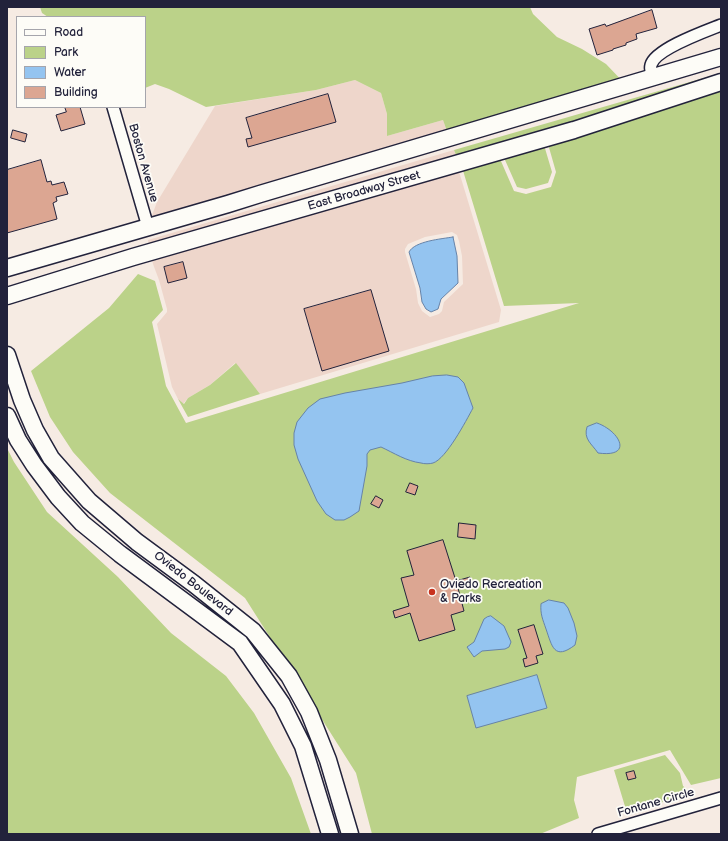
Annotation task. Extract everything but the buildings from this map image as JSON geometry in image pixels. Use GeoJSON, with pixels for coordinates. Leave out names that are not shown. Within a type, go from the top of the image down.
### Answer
{"type":"FeatureCollection","features":[{"type":"Feature","properties":{"kind":"main road"},"geometry":{"type":"LineString","coordinates":[[7,268],[228,204],[721,57]]}},
{"type":"Feature","properties":{"kind":"main road","name":"East Broadway Street"},"geometry":{"type":"LineString","coordinates":[[7,296],[574,130],[721,82]]}},
{"type":"Feature","properties":{"kind":"main road"},"geometry":{"type":"LineString","coordinates":[[45,284],[57,273],[137,249],[142,244],[148,227]]}},
{"type":"Feature","properties":{"kind":"main road","name":"Oviedo Boulevard"},"geometry":{"type":"LineString","coordinates":[[7,354],[22,400],[35,430],[55,463],[89,501],[137,542],[194,584],[253,631],[289,676],[309,712],[328,760],[350,834]]}},
{"type":"Feature","properties":{"kind":"main road","name":"Oviedo Boulevard"},"geometry":{"type":"LineString","coordinates":[[7,416],[18,440],[34,465],[58,497],[82,524],[240,643],[282,704],[303,746],[330,834]]}},
{"type":"Feature","properties":{"kind":"street"},"geometry":{"type":"LineString","coordinates":[[653,77],[650,70],[654,59],[678,43],[721,25]]}},
{"type":"Feature","properties":{"kind":"street","name":"Boston Avenue"},"geometry":{"type":"LineString","coordinates":[[113,108],[148,227]]}},
{"type":"Feature","properties":{"kind":"street","name":"Fontane Circle"},"geometry":{"type":"LineString","coordinates":[[598,834],[721,798]]}},
{"type":"Feature","properties":{"kind":"shaded area"},"geometry":{"type":"Polygon","coordinates":[[[355,80],[381,93],[387,114],[387,136],[443,120],[450,140],[151,218],[157,202],[215,106],[316,90],[355,80]]]}},
{"type":"Feature","properties":{"kind":"shaded area"},"geometry":{"type":"Polygon","coordinates":[[[454,150],[458,160],[457,165],[501,310],[499,322],[260,394],[235,363],[210,385],[188,398],[183,404],[178,399],[172,387],[157,324],[167,312],[167,309],[153,264],[148,240],[454,150]],[[452,232],[425,237],[408,244],[405,249],[416,289],[418,303],[422,311],[430,317],[439,314],[442,311],[444,302],[463,284],[462,256],[457,235],[452,232]]]}},
{"type":"Feature","properties":{"kind":"green space"},"geometry":{"type":"Polygon","coordinates":[[[40,7],[530,7],[533,14],[557,37],[582,49],[606,64],[628,87],[450,140],[443,120],[387,136],[387,114],[381,93],[355,80],[316,90],[206,107],[155,84],[146,88],[146,16],[46,16],[42,13],[40,7]]]}},
{"type":"Feature","properties":{"kind":"green space"},"geometry":{"type":"Polygon","coordinates":[[[721,73],[721,79],[546,130],[544,145],[552,172],[548,183],[526,189],[517,187],[501,151],[458,160],[454,150],[721,73]]]}},
{"type":"Feature","properties":{"kind":"green space"},"geometry":{"type":"Polygon","coordinates":[[[721,84],[721,778],[691,785],[670,750],[577,777],[574,800],[579,818],[540,834],[372,834],[356,773],[245,598],[110,493],[73,452],[50,417],[31,371],[109,308],[138,274],[155,281],[163,310],[152,322],[166,386],[186,423],[579,303],[504,306],[461,164],[497,152],[514,191],[526,194],[551,187],[556,172],[548,144],[721,84]]]}},
{"type":"Feature","properties":{"kind":"green space"},"geometry":{"type":"Polygon","coordinates":[[[236,363],[260,394],[188,417],[178,399],[184,404],[188,398],[210,385],[236,363]]]}},
{"type":"Feature","properties":{"kind":"green space"},"geometry":{"type":"Polygon","coordinates":[[[7,448],[14,462],[47,512],[118,577],[171,633],[226,676],[254,713],[291,778],[311,834],[7,834],[7,448]]]}},
{"type":"Feature","properties":{"kind":"green space"},"geometry":{"type":"Polygon","coordinates":[[[665,755],[680,773],[683,786],[688,790],[689,794],[627,813],[614,770],[665,755]]]}},
{"type":"Feature","properties":{"kind":"water"},"geometry":{"type":"Polygon","coordinates":[[[453,237],[457,256],[458,283],[441,299],[438,309],[431,312],[426,309],[422,302],[420,288],[409,252],[412,248],[422,243],[453,237]]]}},
{"type":"Feature","properties":{"kind":"water"},"geometry":{"type":"Polygon","coordinates":[[[447,375],[458,377],[464,383],[473,408],[466,422],[444,455],[433,463],[425,464],[405,459],[381,447],[370,450],[367,454],[367,466],[359,511],[344,520],[335,520],[326,514],[317,501],[298,459],[294,445],[294,433],[297,422],[308,408],[320,399],[345,393],[432,376],[447,375]]]}},
{"type":"Feature","properties":{"kind":"water"},"geometry":{"type":"Polygon","coordinates":[[[597,423],[605,427],[617,437],[620,443],[620,448],[616,452],[598,453],[587,438],[587,427],[597,423]]]}},
{"type":"Feature","properties":{"kind":"water"},"geometry":{"type":"Polygon","coordinates":[[[549,600],[564,603],[568,608],[574,623],[577,636],[575,645],[562,652],[558,651],[552,646],[542,617],[541,604],[549,600]]]}},
{"type":"Feature","properties":{"kind":"water"},"geometry":{"type":"Polygon","coordinates":[[[491,616],[504,626],[511,642],[509,647],[505,649],[482,651],[474,657],[467,647],[474,642],[484,619],[491,616]]]}},
{"type":"Feature","properties":{"kind":"water"},"geometry":{"type":"Polygon","coordinates":[[[537,675],[547,708],[476,728],[467,696],[537,675]]]}},
{"type":"Feature","properties":{"kind":"place","name":"Oviedo Recreation & Parks"},"geometry":{"type":"Point","coordinates":[432,592]}}]}
